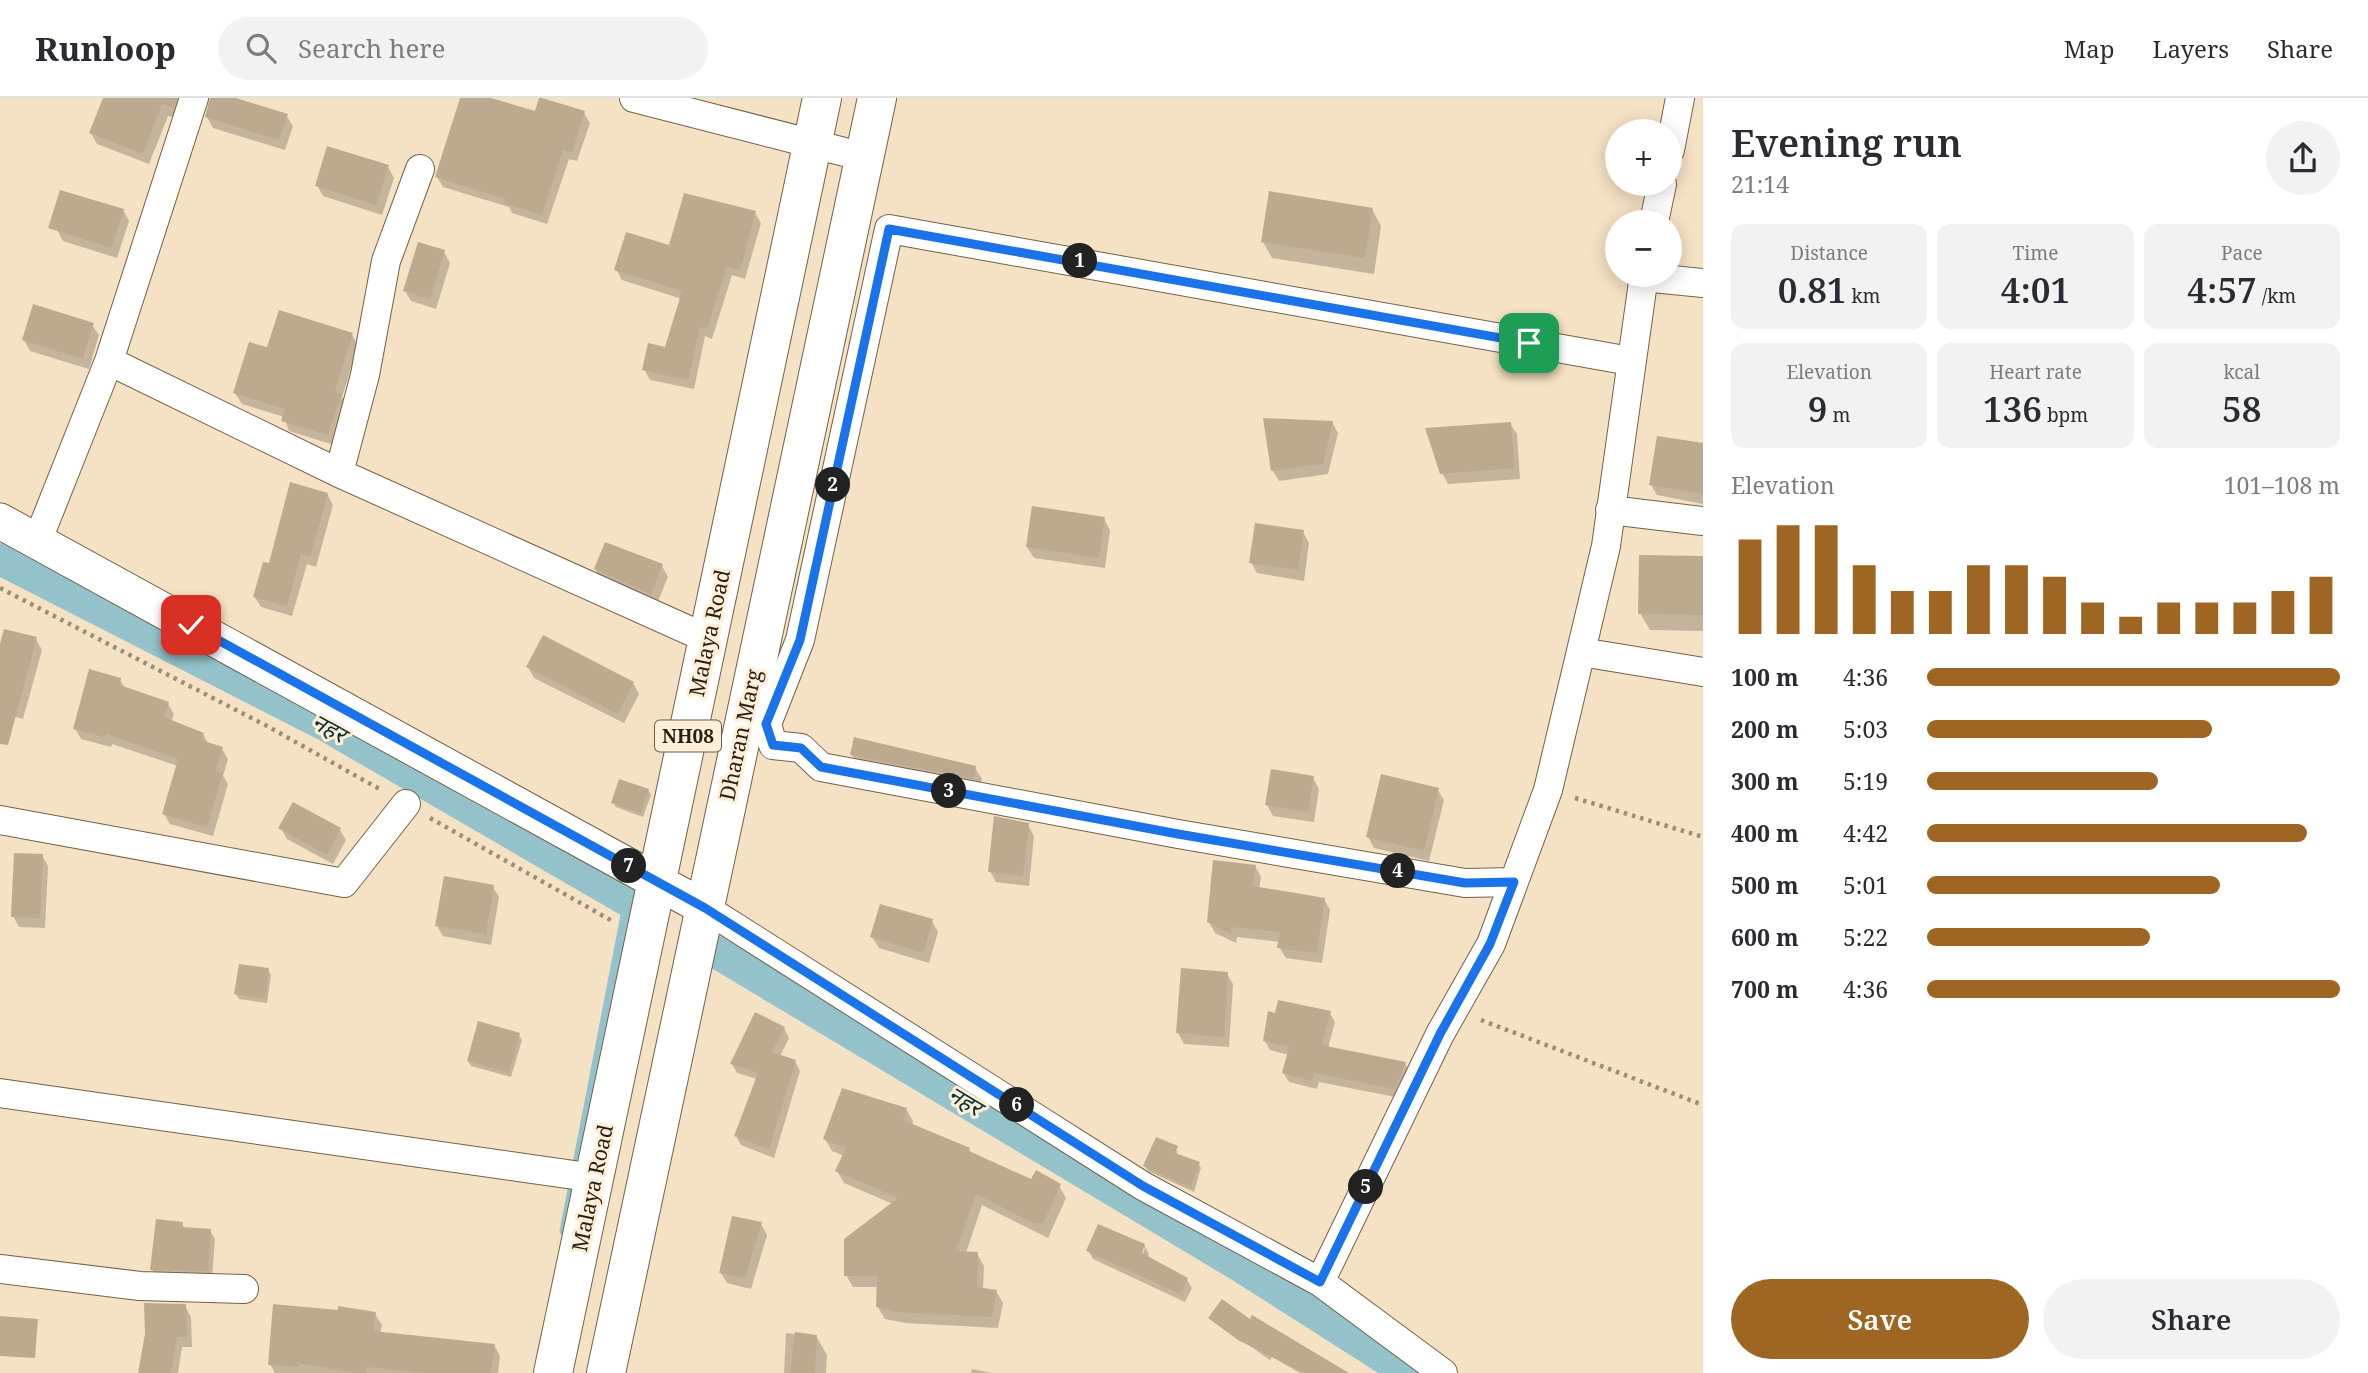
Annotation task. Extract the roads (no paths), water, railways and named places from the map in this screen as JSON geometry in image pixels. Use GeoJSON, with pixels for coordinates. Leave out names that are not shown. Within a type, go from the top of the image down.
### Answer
{"type":"FeatureCollection","features":[{"type":"Feature","properties":{"kind":"main road","name":"Malaya Road"},"geometry":{"type":"LineString","coordinates":[[553,1373],[822,98]]}},
{"type":"Feature","properties":{"kind":"main road","name":"Dharan Marg"},"geometry":{"type":"LineString","coordinates":[[606,1373],[877,98]]}},
{"type":"Feature","properties":{"kind":"street"},"geometry":{"type":"LineString","coordinates":[[37,542],[109,360],[194,98]]}},
{"type":"Feature","properties":{"kind":"street"},"geometry":{"type":"LineString","coordinates":[[634,98],[864,157]]}},
{"type":"Feature","properties":{"kind":"street"},"geometry":{"type":"LineString","coordinates":[[1676,119],[1680,98]]}},
{"type":"Feature","properties":{"kind":"street"},"geometry":{"type":"LineString","coordinates":[[339,473],[365,375],[386,261],[420,169]]}},
{"type":"Feature","properties":{"kind":"street"},"geometry":{"type":"LineString","coordinates":[[1514,882],[1465,883],[1178,834],[821,767],[801,748],[773,745],[766,724],[800,640],[889,229],[1630,361]]}},
{"type":"Feature","properties":{"kind":"street"},"geometry":{"type":"LineString","coordinates":[[1682,281],[1703,284]]}},
{"type":"Feature","properties":{"kind":"street"},"geometry":{"type":"LineString","coordinates":[[1320,1282],[1454,1010],[1490,944],[1548,790],[1606,546],[1641,287]]}},
{"type":"Feature","properties":{"kind":"street"},"geometry":{"type":"LineString","coordinates":[[109,360],[339,473],[708,639]]}},
{"type":"Feature","properties":{"kind":"street"},"geometry":{"type":"LineString","coordinates":[[1610,510],[1703,521]]}},
{"type":"Feature","properties":{"kind":"street"},"geometry":{"type":"LineString","coordinates":[[0,522],[705,908],[1143,1186],[1320,1282],[1443,1373]]}},
{"type":"Feature","properties":{"kind":"street"},"geometry":{"type":"LineString","coordinates":[[1581,652],[1703,672]]}},
{"type":"Feature","properties":{"kind":"street"},"geometry":{"type":"LineString","coordinates":[[0,820],[344,883],[406,804]]}},
{"type":"Feature","properties":{"kind":"street"},"geometry":{"type":"LineString","coordinates":[[0,1093],[595,1178]]}},
{"type":"Feature","properties":{"kind":"street"},"geometry":{"type":"LineString","coordinates":[[0,1269],[140,1286],[244,1289]]}},
{"type":"Feature","properties":{"kind":"waterway","name":"नहर"},"geometry":{"type":"LineString","coordinates":[[0,559],[325,725],[649,913]]}},
{"type":"Feature","properties":{"kind":"waterway"},"geometry":{"type":"LineString","coordinates":[[564,1231],[628,900]]}},
{"type":"Feature","properties":{"kind":"waterway","name":"नहर"},"geometry":{"type":"LineString","coordinates":[[699,942],[1240,1266],[1408,1373]]}}]}
